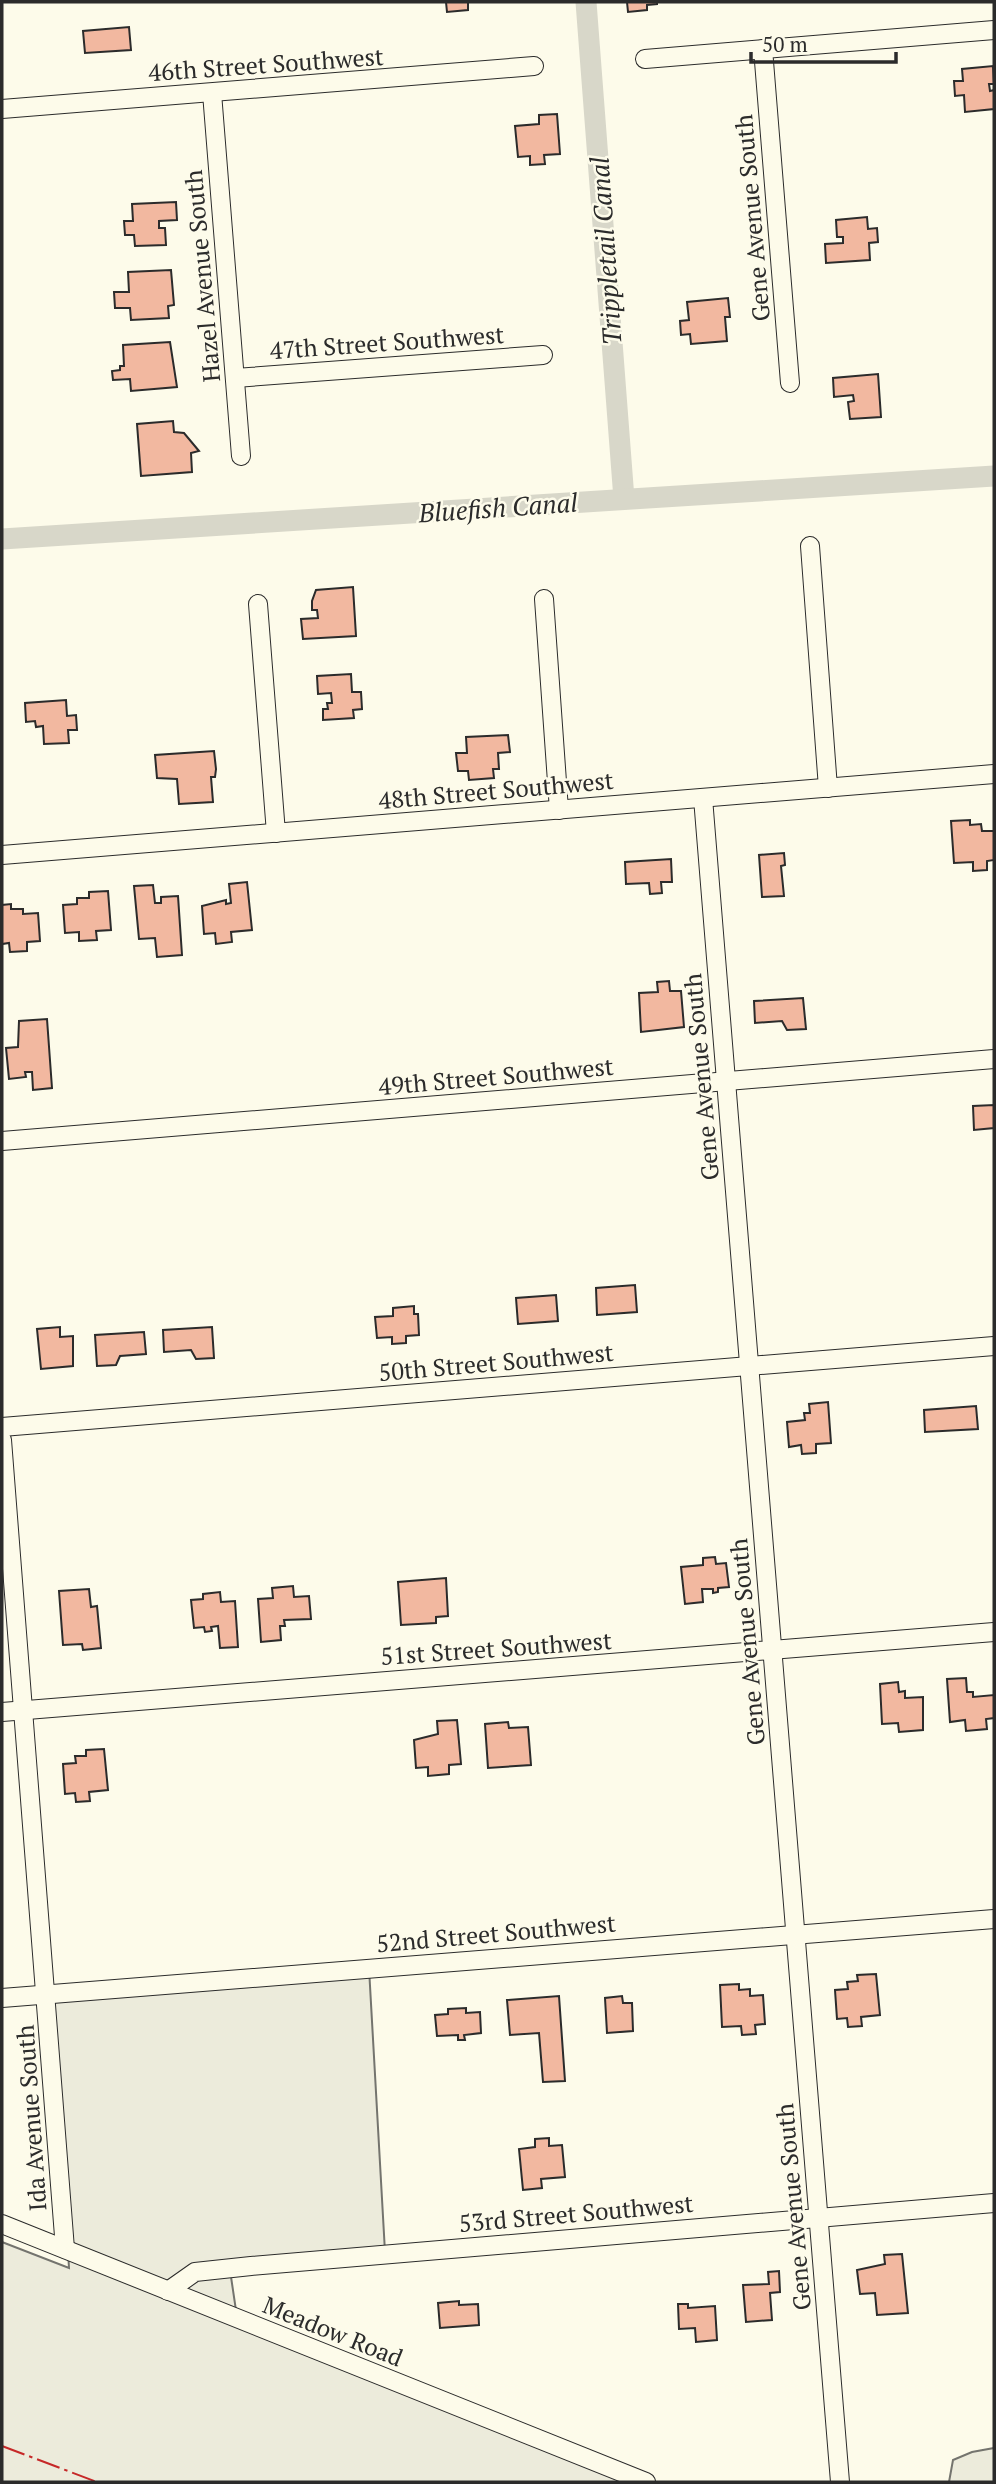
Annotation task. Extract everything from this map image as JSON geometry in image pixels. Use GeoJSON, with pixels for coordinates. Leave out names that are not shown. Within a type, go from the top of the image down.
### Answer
{"type":"FeatureCollection","features":[{"type":"Feature","properties":{"kind":"street"},"geometry":{"type":"LineString","coordinates":[[645,59],[994,30]]}},
{"type":"Feature","properties":{"kind":"street","name":"Gene Avenue South"},"geometry":{"type":"LineString","coordinates":[[763,49],[790,383]]}},
{"type":"Feature","properties":{"kind":"street","name":"46th Street Southwest"},"geometry":{"type":"LineString","coordinates":[[2,109],[534,66]]}},
{"type":"Feature","properties":{"kind":"street","name":"Hazel Avenue South"},"geometry":{"type":"LineString","coordinates":[[212,93],[240,456]]}},
{"type":"Feature","properties":{"kind":"street","name":"47th Street Southwest"},"geometry":{"type":"LineString","coordinates":[[235,378],[543,355]]}},
{"type":"Feature","properties":{"kind":"street"},"geometry":{"type":"LineString","coordinates":[[810,546],[828,788]]}},
{"type":"Feature","properties":{"kind":"street"},"geometry":{"type":"LineString","coordinates":[[544,599],[559,810]]}},
{"type":"Feature","properties":{"kind":"street"},"geometry":{"type":"LineString","coordinates":[[258,604],[276,833]]}},
{"type":"Feature","properties":{"kind":"street","name":"48th Street Southwest"},"geometry":{"type":"LineString","coordinates":[[2,855],[994,774]]}},
{"type":"Feature","properties":{"kind":"street","name":"Gene Avenue South"},"geometry":{"type":"LineString","coordinates":[[703,798],[840,2482]]}},
{"type":"Feature","properties":{"kind":"street","name":"49th Street Southwest"},"geometry":{"type":"LineString","coordinates":[[2,1140],[994,1059]]}},
{"type":"Feature","properties":{"kind":"street","name":"50th Street Southwest"},"geometry":{"type":"LineString","coordinates":[[2,1427],[994,1346]]}},
{"type":"Feature","properties":{"kind":"street","name":"Ida Avenue South"},"geometry":{"type":"LineString","coordinates":[[2,1440],[65,2249]]}},
{"type":"Feature","properties":{"kind":"street","name":"51st Street Southwest"},"geometry":{"type":"LineString","coordinates":[[2,1712],[994,1632]]}},
{"type":"Feature","properties":{"kind":"street","name":"52nd Street Southwest"},"geometry":{"type":"LineString","coordinates":[[2,1998],[994,1919]]}},
{"type":"Feature","properties":{"kind":"street","name":"53rd Street Southwest"},"geometry":{"type":"LineString","coordinates":[[168,2291],[195,2272],[994,2203]]}},
{"type":"Feature","properties":{"kind":"street","name":"Meadow Road"},"geometry":{"type":"LineString","coordinates":[[2,2224],[646,2482]]}},
{"type":"Feature","properties":{"kind":"shaded area"},"geometry":{"type":"Polygon","coordinates":[[[369,1968],[385,2252],[230,2270],[238,2324],[645,2482],[2,2482],[2,2242],[69,2268],[53,1994],[369,1968]]]}},
{"type":"Feature","properties":{"kind":"shaded area"},"geometry":{"type":"Polygon","coordinates":[[[994,2448],[994,2482],[949,2482],[953,2460],[972,2452],[994,2448]]]}},
{"type":"Feature","properties":{"kind":"building"},"geometry":{"type":"Polygon","coordinates":[[[446,2],[468,2],[468,10],[447,12],[446,2]]]}},
{"type":"Feature","properties":{"kind":"building"},"geometry":{"type":"Polygon","coordinates":[[[627,2],[657,4],[647,5],[647,10],[628,12],[627,2]]]}},
{"type":"Feature","properties":{"kind":"building"},"geometry":{"type":"Polygon","coordinates":[[[129,27],[131,50],[85,53],[83,31],[129,27]]]}},
{"type":"Feature","properties":{"kind":"building"},"geometry":{"type":"Polygon","coordinates":[[[993,66],[994,84],[989,84],[990,91],[994,90],[994,109],[965,112],[964,95],[955,96],[954,81],[963,81],[962,69],[993,66]]]}},
{"type":"Feature","properties":{"kind":"building"},"geometry":{"type":"Polygon","coordinates":[[[557,114],[560,154],[544,155],[545,164],[530,165],[530,156],[518,157],[515,126],[539,124],[539,115],[557,114]]]}},
{"type":"Feature","properties":{"kind":"building"},"geometry":{"type":"Polygon","coordinates":[[[176,202],[177,220],[159,221],[159,228],[165,228],[166,245],[135,246],[134,235],[125,235],[124,221],[133,221],[132,204],[176,202]]]}},
{"type":"Feature","properties":{"kind":"building"},"geometry":{"type":"Polygon","coordinates":[[[867,217],[868,229],[877,228],[878,242],[869,243],[870,260],[826,263],[825,244],[843,243],[843,237],[837,237],[836,220],[867,217]]]}},
{"type":"Feature","properties":{"kind":"building"},"geometry":{"type":"Polygon","coordinates":[[[171,270],[174,305],[168,306],[169,318],[131,320],[130,308],[115,308],[114,292],[129,292],[128,272],[171,270]]]}},
{"type":"Feature","properties":{"kind":"building"},"geometry":{"type":"Polygon","coordinates":[[[728,298],[730,317],[725,317],[727,341],[691,344],[690,334],[681,335],[680,321],[689,320],[687,302],[728,298]]]}},
{"type":"Feature","properties":{"kind":"building"},"geometry":{"type":"Polygon","coordinates":[[[170,342],[177,387],[131,391],[130,379],[113,380],[112,371],[120,370],[120,366],[124,366],[123,345],[170,342]]]}},
{"type":"Feature","properties":{"kind":"building"},"geometry":{"type":"Polygon","coordinates":[[[878,374],[881,417],[850,419],[848,402],[854,401],[853,395],[834,397],[833,378],[878,374]]]}},
{"type":"Feature","properties":{"kind":"building"},"geometry":{"type":"Polygon","coordinates":[[[173,421],[174,432],[184,433],[199,451],[191,453],[192,472],[141,476],[137,424],[173,421]]]}},
{"type":"Feature","properties":{"kind":"building"},"geometry":{"type":"Polygon","coordinates":[[[353,587],[356,636],[303,639],[301,619],[318,618],[317,610],[312,610],[316,590],[353,587]]]}},
{"type":"Feature","properties":{"kind":"building"},"geometry":{"type":"Polygon","coordinates":[[[351,674],[352,692],[361,692],[362,709],[353,710],[354,718],[323,720],[323,709],[328,709],[327,703],[332,703],[331,693],[318,694],[317,676],[351,674]]]}},
{"type":"Feature","properties":{"kind":"building"},"geometry":{"type":"Polygon","coordinates":[[[66,700],[67,716],[76,715],[77,730],[68,730],[69,743],[44,744],[43,726],[36,727],[35,721],[26,722],[25,703],[66,700]]]}},
{"type":"Feature","properties":{"kind":"building"},"geometry":{"type":"Polygon","coordinates":[[[508,735],[510,752],[498,753],[499,769],[493,769],[494,778],[469,780],[468,771],[458,771],[456,753],[467,753],[466,737],[508,735]]]}},
{"type":"Feature","properties":{"kind":"building"},"geometry":{"type":"Polygon","coordinates":[[[214,751],[216,769],[215,777],[211,777],[213,802],[179,804],[177,779],[157,778],[155,755],[214,751]]]}},
{"type":"Feature","properties":{"kind":"building"},"geometry":{"type":"Polygon","coordinates":[[[970,820],[970,825],[981,824],[982,831],[994,831],[994,860],[987,861],[987,870],[973,871],[973,862],[954,863],[951,821],[970,820]]]}},
{"type":"Feature","properties":{"kind":"building"},"geometry":{"type":"Polygon","coordinates":[[[784,853],[785,865],[781,866],[784,896],[762,897],[759,855],[784,853]]]}},
{"type":"Feature","properties":{"kind":"building"},"geometry":{"type":"Polygon","coordinates":[[[671,859],[672,882],[661,882],[662,893],[650,894],[649,883],[626,884],[625,862],[671,859]]]}},
{"type":"Feature","properties":{"kind":"building"},"geometry":{"type":"Polygon","coordinates":[[[247,882],[252,930],[231,932],[232,942],[216,944],[215,933],[204,934],[202,906],[226,900],[226,904],[231,903],[229,884],[247,882]]]}},
{"type":"Feature","properties":{"kind":"building"},"geometry":{"type":"Polygon","coordinates":[[[153,885],[155,903],[161,903],[161,897],[178,896],[182,955],[157,957],[155,938],[139,939],[134,886],[153,885]]]}},
{"type":"Feature","properties":{"kind":"building"},"geometry":{"type":"Polygon","coordinates":[[[108,891],[111,930],[96,931],[97,940],[79,941],[79,932],[65,933],[63,905],[77,904],[77,898],[89,898],[89,892],[108,891]]]}},
{"type":"Feature","properties":{"kind":"building"},"geometry":{"type":"Polygon","coordinates":[[[11,904],[11,909],[23,909],[23,914],[38,913],[40,941],[27,942],[27,951],[10,952],[9,943],[2,944],[2,905],[11,904]]]}},
{"type":"Feature","properties":{"kind":"building"},"geometry":{"type":"Polygon","coordinates":[[[669,981],[670,991],[681,991],[684,1027],[641,1032],[639,993],[658,992],[657,982],[669,981]]]}},
{"type":"Feature","properties":{"kind":"building"},"geometry":{"type":"Polygon","coordinates":[[[803,998],[806,1029],[787,1030],[782,1021],[755,1023],[754,1001],[803,998]]]}},
{"type":"Feature","properties":{"kind":"building"},"geometry":{"type":"Polygon","coordinates":[[[47,1019],[52,1088],[33,1090],[32,1072],[25,1072],[26,1077],[9,1079],[6,1048],[18,1047],[19,1021],[47,1019]]]}},
{"type":"Feature","properties":{"kind":"building"},"geometry":{"type":"Polygon","coordinates":[[[994,1105],[994,1128],[974,1130],[973,1106],[994,1105]]]}},
{"type":"Feature","properties":{"kind":"building"},"geometry":{"type":"Polygon","coordinates":[[[635,1285],[637,1312],[597,1315],[596,1288],[635,1285]]]}},
{"type":"Feature","properties":{"kind":"building"},"geometry":{"type":"Polygon","coordinates":[[[556,1295],[558,1321],[518,1324],[516,1298],[556,1295]]]}},
{"type":"Feature","properties":{"kind":"building"},"geometry":{"type":"Polygon","coordinates":[[[414,1306],[414,1314],[418,1314],[419,1335],[406,1336],[406,1343],[392,1344],[392,1337],[377,1338],[375,1317],[393,1316],[393,1308],[414,1306]]]}},
{"type":"Feature","properties":{"kind":"building"},"geometry":{"type":"Polygon","coordinates":[[[60,1327],[60,1337],[73,1336],[73,1366],[41,1369],[37,1329],[60,1327]]]}},
{"type":"Feature","properties":{"kind":"building"},"geometry":{"type":"Polygon","coordinates":[[[212,1327],[214,1358],[196,1359],[191,1350],[164,1352],[163,1330],[212,1327]]]}},
{"type":"Feature","properties":{"kind":"building"},"geometry":{"type":"Polygon","coordinates":[[[144,1332],[146,1354],[120,1356],[116,1365],[97,1366],[95,1335],[144,1332]]]}},
{"type":"Feature","properties":{"kind":"building"},"geometry":{"type":"Polygon","coordinates":[[[828,1402],[831,1443],[816,1444],[816,1453],[802,1454],[801,1445],[789,1447],[787,1422],[805,1420],[804,1413],[810,1413],[809,1404],[828,1402]]]}},
{"type":"Feature","properties":{"kind":"building"},"geometry":{"type":"Polygon","coordinates":[[[976,1406],[978,1429],[925,1432],[924,1410],[976,1406]]]}},
{"type":"Feature","properties":{"kind":"building"},"geometry":{"type":"Polygon","coordinates":[[[715,1557],[716,1564],[726,1563],[729,1587],[718,1588],[718,1592],[713,1593],[713,1589],[702,1589],[703,1602],[685,1604],[681,1567],[703,1565],[703,1558],[715,1557]]]}},
{"type":"Feature","properties":{"kind":"building"},"geometry":{"type":"Polygon","coordinates":[[[446,1578],[448,1616],[436,1617],[436,1623],[401,1625],[398,1582],[446,1578]]]}},
{"type":"Feature","properties":{"kind":"building"},"geometry":{"type":"Polygon","coordinates":[[[293,1586],[294,1597],[309,1596],[311,1619],[284,1620],[285,1626],[280,1626],[281,1640],[261,1642],[258,1599],[273,1598],[272,1588],[293,1586]]]}},
{"type":"Feature","properties":{"kind":"building"},"geometry":{"type":"Polygon","coordinates":[[[89,1589],[91,1607],[97,1606],[101,1648],[83,1650],[82,1644],[63,1645],[59,1591],[89,1589]]]}},
{"type":"Feature","properties":{"kind":"building"},"geometry":{"type":"Polygon","coordinates":[[[220,1592],[221,1602],[235,1601],[238,1647],[220,1648],[218,1626],[205,1632],[204,1627],[194,1628],[191,1600],[203,1599],[203,1594],[220,1592]]]}},
{"type":"Feature","properties":{"kind":"building"},"geometry":{"type":"Polygon","coordinates":[[[966,1678],[967,1692],[973,1692],[973,1697],[994,1695],[994,1718],[986,1719],[987,1729],[966,1731],[965,1720],[950,1722],[947,1679],[966,1678]]]}},
{"type":"Feature","properties":{"kind":"building"},"geometry":{"type":"Polygon","coordinates":[[[898,1682],[899,1692],[905,1691],[905,1698],[923,1697],[923,1730],[899,1732],[898,1723],[882,1724],[880,1684],[898,1682]]]}},
{"type":"Feature","properties":{"kind":"building"},"geometry":{"type":"Polygon","coordinates":[[[457,1720],[461,1764],[449,1765],[449,1774],[428,1776],[428,1767],[416,1768],[414,1740],[438,1734],[437,1721],[457,1720]]]}},
{"type":"Feature","properties":{"kind":"building"},"geometry":{"type":"Polygon","coordinates":[[[508,1722],[509,1728],[528,1727],[531,1765],[488,1768],[485,1724],[508,1722]]]}},
{"type":"Feature","properties":{"kind":"building"},"geometry":{"type":"Polygon","coordinates":[[[104,1749],[108,1790],[89,1792],[90,1801],[76,1802],[75,1793],[65,1794],[63,1764],[76,1763],[75,1756],[86,1756],[86,1750],[104,1749]]]}},
{"type":"Feature","properties":{"kind":"building"},"geometry":{"type":"Polygon","coordinates":[[[876,1974],[880,2015],[861,2017],[862,2026],[848,2027],[847,2018],[837,2019],[835,1990],[848,1989],[847,1982],[858,1981],[857,1975],[876,1974]]]}},
{"type":"Feature","properties":{"kind":"building"},"geometry":{"type":"Polygon","coordinates":[[[739,1984],[739,1990],[750,1989],[750,1996],[763,1995],[765,2024],[755,2025],[756,2034],[742,2035],[741,2026],[722,2027],[720,1985],[739,1984]]]}},
{"type":"Feature","properties":{"kind":"building"},"geometry":{"type":"Polygon","coordinates":[[[559,1996],[565,2081],[543,2082],[539,2033],[510,2035],[507,2000],[559,1996]]]}},
{"type":"Feature","properties":{"kind":"building"},"geometry":{"type":"Polygon","coordinates":[[[622,1996],[623,2003],[632,2003],[633,2031],[607,2033],[605,1998],[622,1996]]]}},
{"type":"Feature","properties":{"kind":"building"},"geometry":{"type":"Polygon","coordinates":[[[466,2008],[466,2013],[480,2012],[481,2033],[464,2035],[465,2040],[458,2040],[458,2035],[437,2036],[435,2015],[448,2014],[448,2009],[466,2008]]]}},
{"type":"Feature","properties":{"kind":"building"},"geometry":{"type":"Polygon","coordinates":[[[549,2138],[549,2146],[562,2145],[565,2177],[541,2179],[542,2188],[523,2190],[519,2149],[535,2147],[535,2139],[549,2138]]]}},
{"type":"Feature","properties":{"kind":"building"},"geometry":{"type":"Polygon","coordinates":[[[902,2254],[908,2313],[877,2315],[875,2293],[860,2294],[857,2270],[885,2264],[884,2255],[902,2254]]]}},
{"type":"Feature","properties":{"kind":"building"},"geometry":{"type":"Polygon","coordinates":[[[779,2271],[780,2292],[770,2293],[772,2320],[746,2322],[743,2285],[769,2284],[768,2272],[779,2271]]]}},
{"type":"Feature","properties":{"kind":"building"},"geometry":{"type":"Polygon","coordinates":[[[459,2301],[459,2305],[478,2304],[479,2325],[440,2328],[438,2303],[459,2301]]]}},
{"type":"Feature","properties":{"kind":"building"},"geometry":{"type":"Polygon","coordinates":[[[678,2304],[688,2304],[688,2308],[715,2306],[717,2340],[696,2342],[695,2328],[679,2329],[678,2304]]]}},
{"type":"Feature","properties":{"kind":"waterway","name":"Trippletail Canal"},"geometry":{"type":"LineString","coordinates":[[586,2],[624,499]]}},
{"type":"Feature","properties":{"kind":"waterway","name":"Bluefish Canal"},"geometry":{"type":"LineString","coordinates":[[2,539],[994,476]]}},
{"type":"Feature","properties":{"kind":"power"},"geometry":{"type":"LineString","coordinates":[[2,2446],[97,2482]]}}]}
